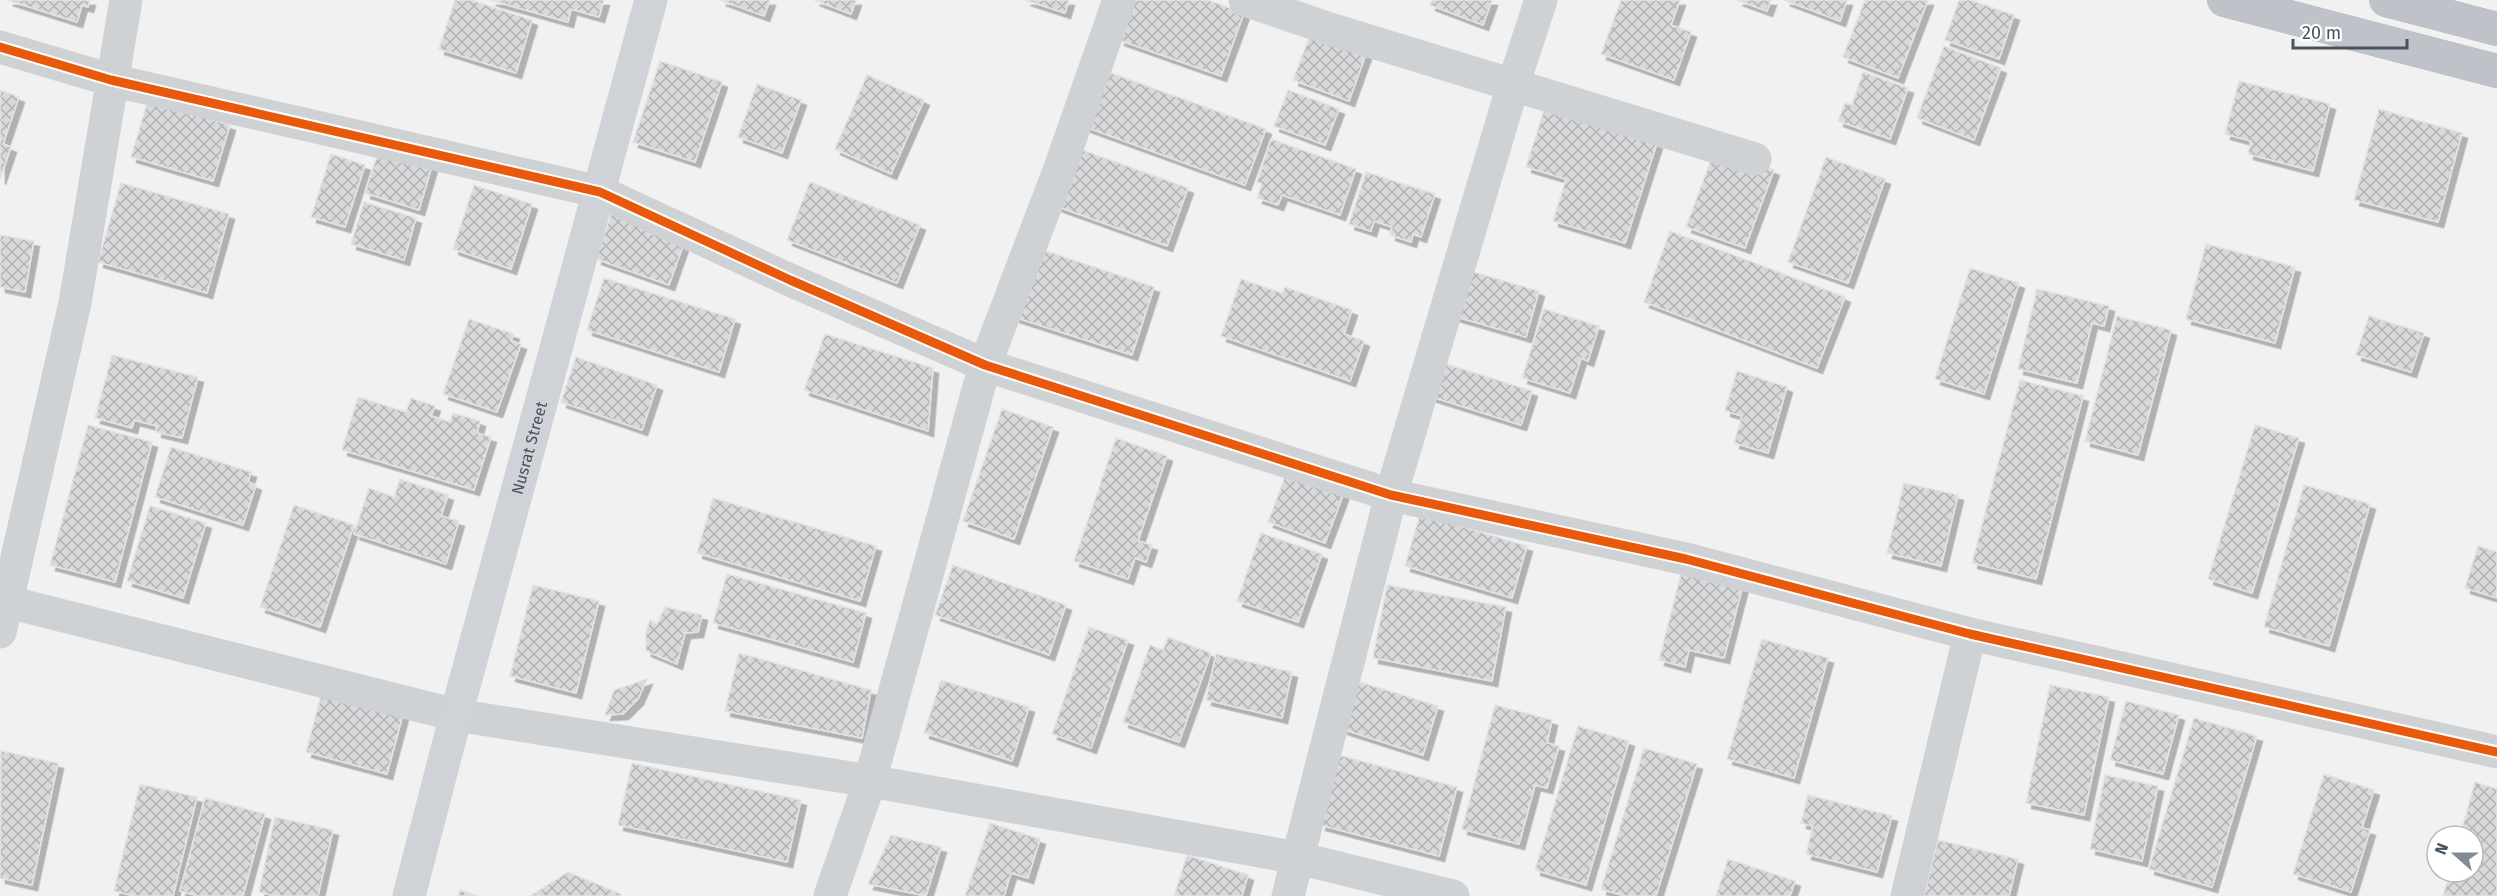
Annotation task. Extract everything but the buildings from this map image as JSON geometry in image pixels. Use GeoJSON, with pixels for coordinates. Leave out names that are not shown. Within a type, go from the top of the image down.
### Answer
{"type":"FeatureCollection","features":[{"type":"Feature","properties":{"kind":"highway"},"geometry":{"type":"LineString","coordinates":[[2224,0],[2497,71]]}},
{"type":"Feature","properties":{"kind":"highway"},"geometry":{"type":"LineString","coordinates":[[2390,1],[2497,29]]}},
{"type":"Feature","properties":{"kind":"street"},"geometry":{"type":"LineString","coordinates":[[126,0],[75,303],[2,611],[456,715],[870,781],[1298,858],[1453,896]]}},
{"type":"Feature","properties":{"kind":"street","name":"Nusrat Street"},"geometry":{"type":"LineString","coordinates":[[409,896],[456,715],[651,0]]}},
{"type":"Feature","properties":{"kind":"street"},"geometry":{"type":"LineString","coordinates":[[830,896],[870,781],[985,365],[1060,168],[1119,0]]}},
{"type":"Feature","properties":{"kind":"street"},"geometry":{"type":"LineString","coordinates":[[1245,0],[1327,28],[1755,159]]}},
{"type":"Feature","properties":{"kind":"street"},"geometry":{"type":"LineString","coordinates":[[1288,896],[1391,495],[1541,0]]}},
{"type":"Feature","properties":{"kind":"street"},"geometry":{"type":"LineString","coordinates":[[0,47],[111,80],[600,192],[790,280],[985,365],[1391,495],[1686,559],[1970,634],[2497,752]]}},
{"type":"Feature","properties":{"kind":"street"},"geometry":{"type":"LineString","coordinates":[[1907,896],[1970,634]]}},
{"type":"Feature","properties":{"kind":"cycle path"},"geometry":{"type":"LineString","coordinates":[[0,47],[111,80],[600,192],[790,280],[985,365],[1391,495],[1686,559],[1970,634],[2497,752]]}}]}
